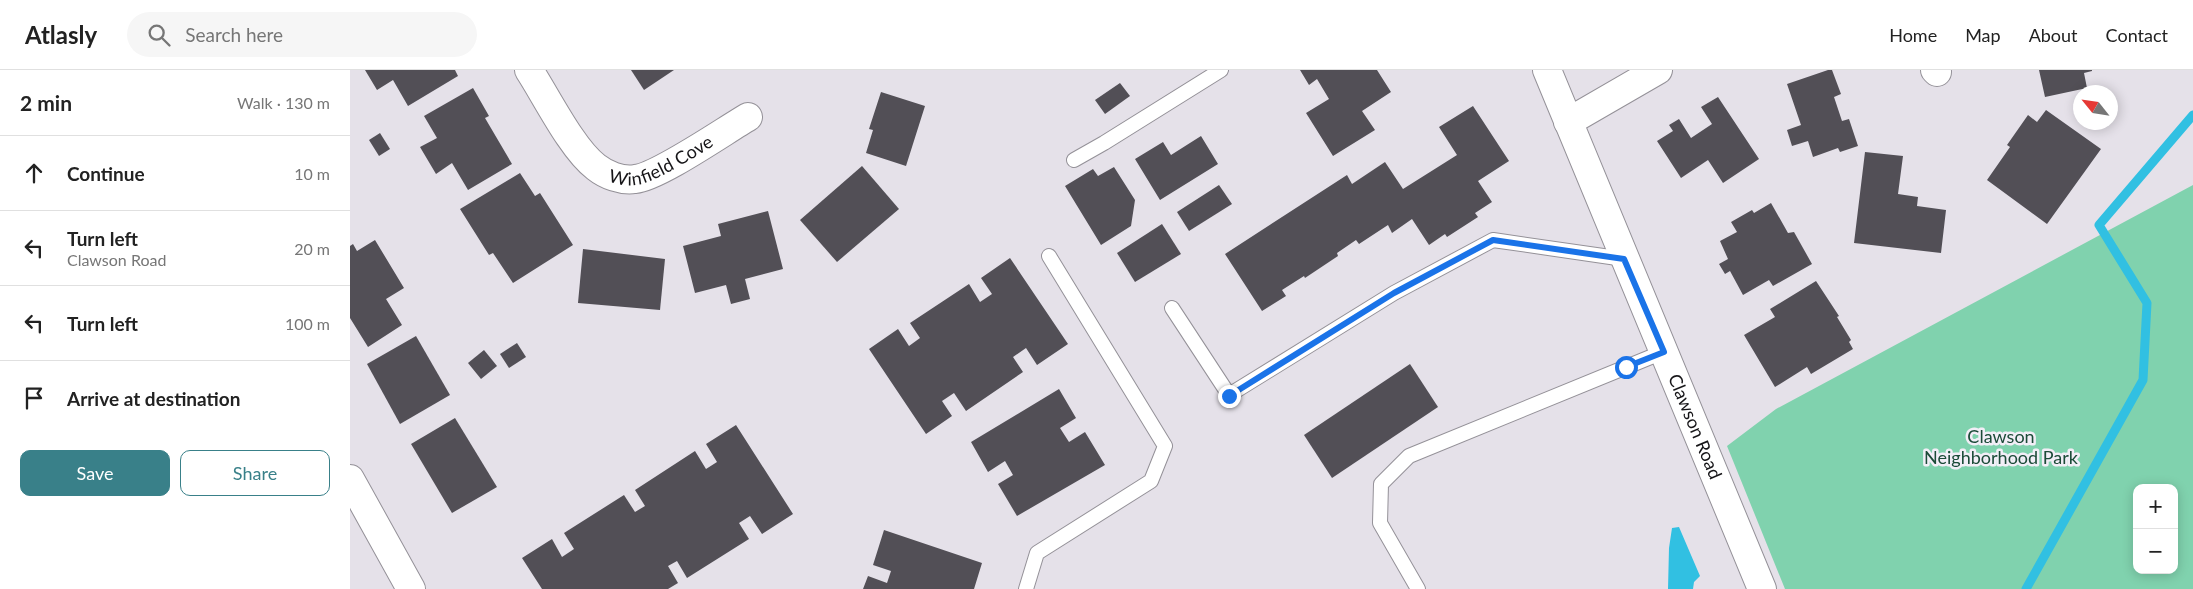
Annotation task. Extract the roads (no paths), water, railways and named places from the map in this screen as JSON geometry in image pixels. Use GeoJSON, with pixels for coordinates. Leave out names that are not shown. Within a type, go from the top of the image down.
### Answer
{"type":"FeatureCollection","features":[{"type":"Feature","properties":{"kind":"street","name":"Winfield Cove"},"geometry":{"type":"LineString","coordinates":[[529,70],[578,148],[595,167],[611,176],[635,179],[654,173],[748,117]]}},
{"type":"Feature","properties":{"kind":"street","name":"Clawson Road"},"geometry":{"type":"LineString","coordinates":[[1547,70],[1762,589]]}},
{"type":"Feature","properties":{"kind":"street"},"geometry":{"type":"LineString","coordinates":[[1568,122],[1658,70]]}},
{"type":"Feature","properties":{"kind":"street"},"geometry":{"type":"LineString","coordinates":[[350,479],[410,589]]}},
{"type":"Feature","properties":{"kind":"lane"},"geometry":{"type":"LineString","coordinates":[[1074,160],[1220,70]]}},
{"type":"Feature","properties":{"kind":"lane"},"geometry":{"type":"LineString","coordinates":[[1172,308],[1229,396],[1394,293],[1493,240],[1624,259]]}},
{"type":"Feature","properties":{"kind":"lane"},"geometry":{"type":"LineString","coordinates":[[1026,589],[1038,552],[1151,482],[1165,446],[1049,256]]}},
{"type":"Feature","properties":{"kind":"lane"},"geometry":{"type":"LineString","coordinates":[[1418,589],[1380,523],[1381,484],[1409,456],[1664,352]]}},
{"type":"Feature","properties":{"kind":"water"},"geometry":{"type":"Polygon","coordinates":[[[1679,527],[1700,576],[1694,582],[1693,589],[1668,589],[1669,548],[1672,528],[1679,527]]]}},
{"type":"Feature","properties":{"kind":"waterway"},"geometry":{"type":"LineString","coordinates":[[2026,589],[2143,380],[2147,303],[2099,225],[2193,115]]}},
{"type":"Feature","properties":{"kind":"park label","name":"Clawson Neighborhood Park"},"geometry":{"type":"Point","coordinates":[2001,447]}}]}
